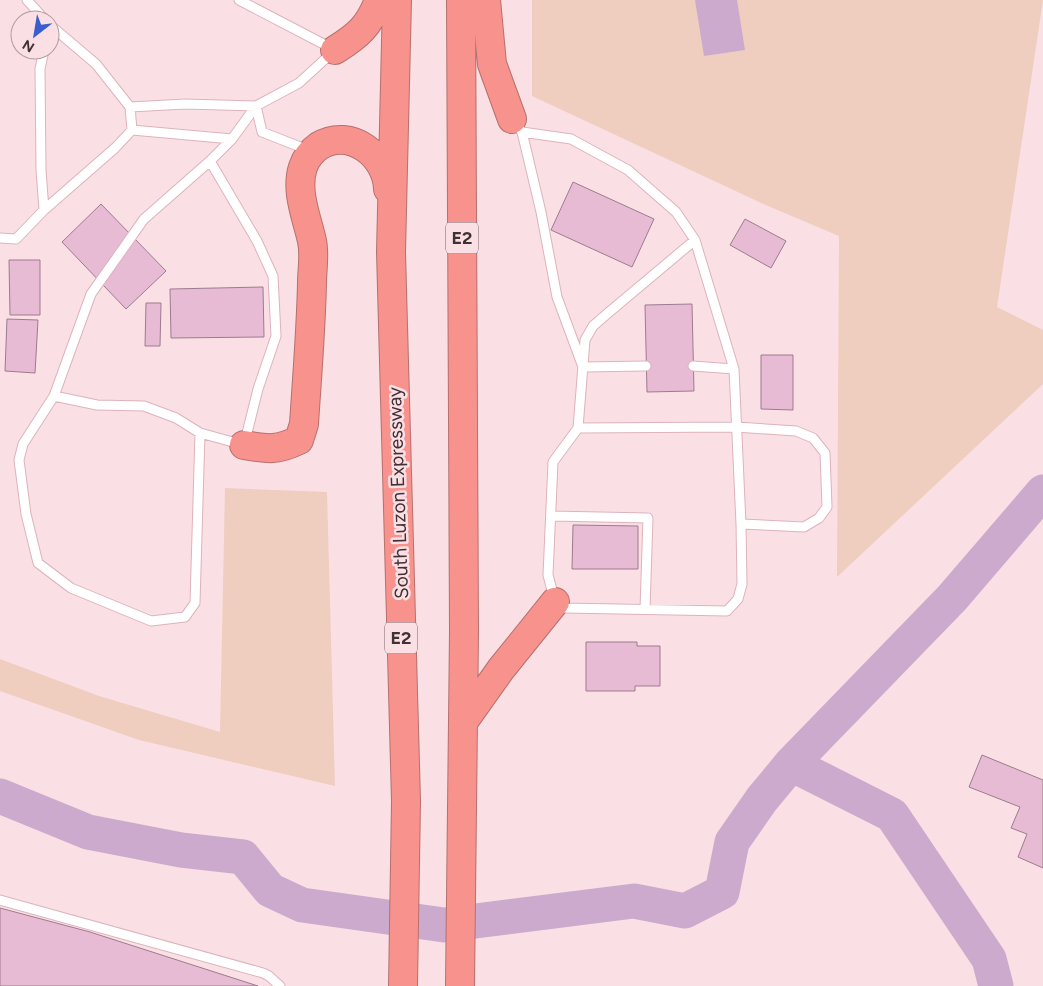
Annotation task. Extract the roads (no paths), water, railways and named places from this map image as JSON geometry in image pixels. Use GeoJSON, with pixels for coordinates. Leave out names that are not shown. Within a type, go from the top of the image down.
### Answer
{"type":"FeatureCollection","features":[{"type":"Feature","properties":{"kind":"highway"},"geometry":{"type":"LineString","coordinates":[[335,50],[356,37],[373,17],[379,0]]}},
{"type":"Feature","properties":{"kind":"highway","name":"South Luzon Expressway"},"geometry":{"type":"LineString","coordinates":[[397,0],[391,252],[406,802],[403,986]]}},
{"type":"Feature","properties":{"kind":"highway","name":"E2"},"geometry":{"type":"LineString","coordinates":[[460,986],[464,721],[461,0]]}},
{"type":"Feature","properties":{"kind":"highway"},"geometry":{"type":"LineString","coordinates":[[486,0],[492,64],[517,126]]}},
{"type":"Feature","properties":{"kind":"highway"},"geometry":{"type":"LineString","coordinates":[[244,445],[272,449],[286,446],[299,440],[304,424],[312,296],[313,244],[300,186],[303,167],[312,151],[328,141],[345,139],[360,144],[374,156],[388,178],[391,252]]}},
{"type":"Feature","properties":{"kind":"highway"},"geometry":{"type":"LineString","coordinates":[[464,721],[501,669],[556,602]]}},
{"type":"Feature","properties":{"kind":"lane"},"geometry":{"type":"LineString","coordinates":[[26,0],[36,10]]}},
{"type":"Feature","properties":{"kind":"lane"},"geometry":{"type":"LineString","coordinates":[[200,433],[195,603],[184,617],[151,621],[71,588],[38,563],[26,514],[19,460],[23,444],[54,396],[91,294],[144,219],[232,139],[256,106],[299,83],[335,50],[239,0]]}},
{"type":"Feature","properties":{"kind":"lane"},"geometry":{"type":"LineString","coordinates":[[0,238],[16,239],[44,210],[115,148],[132,130],[130,108],[96,64],[60,33]]}},
{"type":"Feature","properties":{"kind":"lane"},"geometry":{"type":"LineString","coordinates":[[42,60],[40,69],[41,170],[44,210]]}},
{"type":"Feature","properties":{"kind":"lane"},"geometry":{"type":"LineString","coordinates":[[130,108],[185,104],[256,106]]}},
{"type":"Feature","properties":{"kind":"lane"},"geometry":{"type":"LineString","coordinates":[[256,106],[262,132],[312,151]]}},
{"type":"Feature","properties":{"kind":"lane"},"geometry":{"type":"LineString","coordinates":[[583,367],[557,297],[541,212],[517,126],[571,139],[628,170],[676,212],[695,240],[734,369],[742,584],[738,599],[727,611],[564,608],[556,602],[548,575],[553,462],[578,428],[583,367],[585,340],[593,326],[695,240]]}},
{"type":"Feature","properties":{"kind":"lane"},"geometry":{"type":"LineString","coordinates":[[132,130],[232,139]]}},
{"type":"Feature","properties":{"kind":"lane"},"geometry":{"type":"LineString","coordinates":[[54,396],[97,405],[144,406],[176,418],[200,433],[244,445],[258,389],[276,336],[273,276],[257,241],[210,161]]}},
{"type":"Feature","properties":{"kind":"lane"},"geometry":{"type":"LineString","coordinates":[[583,367],[646,366]]}},
{"type":"Feature","properties":{"kind":"lane"},"geometry":{"type":"LineString","coordinates":[[693,366],[734,369]]}},
{"type":"Feature","properties":{"kind":"lane"},"geometry":{"type":"LineString","coordinates":[[578,428],[736,427],[796,431],[813,438],[825,453],[827,507],[819,518],[804,527],[741,524]]}},
{"type":"Feature","properties":{"kind":"lane"},"geometry":{"type":"LineString","coordinates":[[551,516],[648,518],[645,610]]}},
{"type":"Feature","properties":{"kind":"lane"},"geometry":{"type":"LineString","coordinates":[[0,900],[263,973],[270,976],[280,986]]}},
{"type":"Feature","properties":{"kind":"waterway"},"geometry":{"type":"LineString","coordinates":[[0,796],[88,832],[181,850],[243,857],[270,890],[302,905],[444,925],[634,901],[685,911],[722,892],[732,842],[762,799],[791,764],[952,598],[1043,492]]}},
{"type":"Feature","properties":{"kind":"waterway"},"geometry":{"type":"LineString","coordinates":[[791,764],[892,815],[989,959],[996,986]]}}]}
